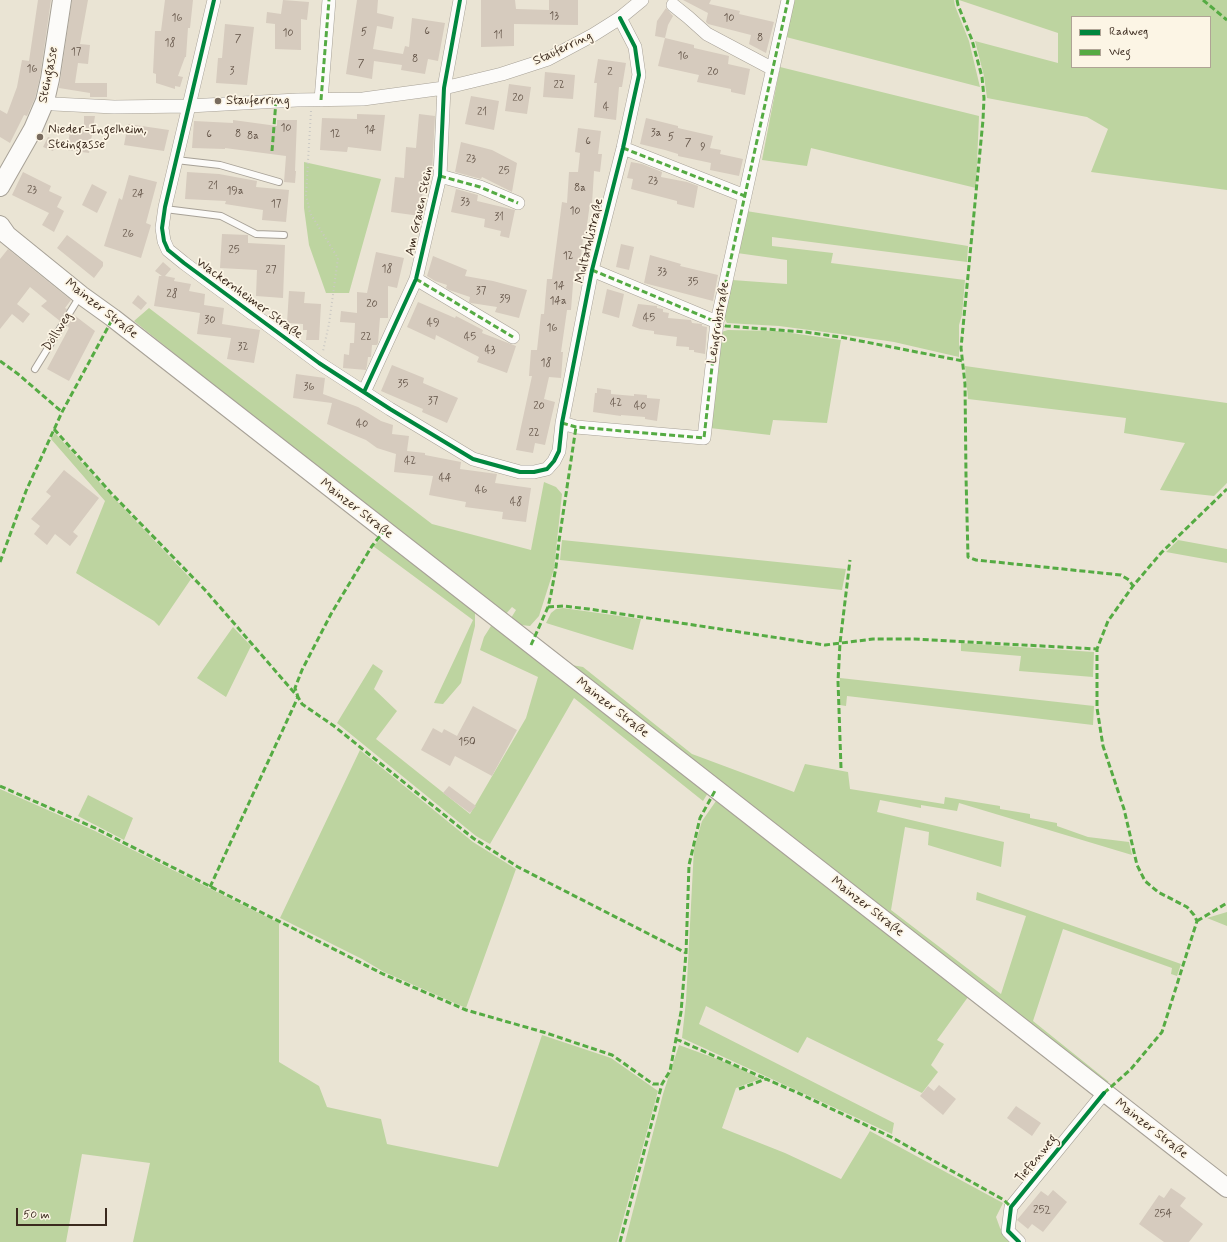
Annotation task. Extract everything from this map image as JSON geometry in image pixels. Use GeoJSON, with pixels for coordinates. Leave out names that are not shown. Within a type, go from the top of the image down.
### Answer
{"type":"FeatureCollection","features":[{"type":"Feature","properties":{"kind":"main road","name":"Steingasse"},"geometry":{"type":"LineString","coordinates":[[0,187],[33,129],[45,101],[50,79],[62,0]]}},
{"type":"Feature","properties":{"kind":"main road","name":"Mainzer Straße"},"geometry":{"type":"LineString","coordinates":[[0,225],[7,235],[81,295],[113,318],[1227,1188]]}},
{"type":"Feature","properties":{"kind":"street","name":"Wackernheimer Straße"},"geometry":{"type":"LineString","coordinates":[[214,0],[165,209],[162,228],[164,241],[168,250],[319,364],[390,410],[473,459],[520,472],[534,472],[546,469]]}},
{"type":"Feature","properties":{"kind":"street"},"geometry":{"type":"LineString","coordinates":[[321,100],[329,0]]}},
{"type":"Feature","properties":{"kind":"street","name":"Am Grauen Stein"},"geometry":{"type":"LineString","coordinates":[[364,392],[416,278],[440,176],[444,88],[460,0]]}},
{"type":"Feature","properties":{"kind":"street","name":"Stauferring"},"geometry":{"type":"LineString","coordinates":[[45,101],[54,104],[114,107],[189,106],[297,100],[363,99],[444,88],[502,74],[548,59],[593,35],[620,18],[642,0]]}},
{"type":"Feature","properties":{"kind":"street","name":"Leingrubstraße"},"geometry":{"type":"LineString","coordinates":[[562,423],[576,427],[704,438],[717,322],[788,0]]}},
{"type":"Feature","properties":{"kind":"street"},"geometry":{"type":"LineString","coordinates":[[673,5],[707,34],[773,69]]}},
{"type":"Feature","properties":{"kind":"street","name":"Multatulistraße"},"geometry":{"type":"LineString","coordinates":[[546,469],[554,461],[559,451],[562,423],[592,270],[623,148],[639,75],[635,47],[620,18]]}},
{"type":"Feature","properties":{"kind":"street"},"geometry":{"type":"LineString","coordinates":[[623,148],[745,196]]}},
{"type":"Feature","properties":{"kind":"street","name":"Am Grauen Stein"},"geometry":{"type":"LineString","coordinates":[[440,176],[480,187],[518,203]]}},
{"type":"Feature","properties":{"kind":"street","name":"Multatulistraße"},"geometry":{"type":"LineString","coordinates":[[592,270],[717,322]]}},
{"type":"Feature","properties":{"kind":"street"},"geometry":{"type":"LineString","coordinates":[[416,278],[513,337]]}},
{"type":"Feature","properties":{"kind":"street","name":"Tiefenweg"},"geometry":{"type":"LineString","coordinates":[[1019,1242],[1008,1231],[1011,1207],[1104,1093]]}},
{"type":"Feature","properties":{"kind":"lane"},"geometry":{"type":"LineString","coordinates":[[176,160],[220,165],[279,182]]}},
{"type":"Feature","properties":{"kind":"lane"},"geometry":{"type":"LineString","coordinates":[[165,209],[221,216],[256,234],[284,235]]}},
{"type":"Feature","properties":{"kind":"lane","name":"Döllweg"},"geometry":{"type":"LineString","coordinates":[[35,369],[81,295]]}},
{"type":"Feature","properties":{"kind":"path"},"geometry":{"type":"LineString","coordinates":[[319,364],[330,324],[338,258],[310,212],[306,195],[311,110],[321,100]]}},
{"type":"Feature","properties":{"kind":"green space"},"geometry":{"type":"Polygon","coordinates":[[[793,0],[954,0],[969,41],[980,87],[786,37],[793,0]]]}},
{"type":"Feature","properties":{"kind":"green space"},"geometry":{"type":"Polygon","coordinates":[[[959,0],[1227,0],[1227,190],[1091,172],[1108,129],[1087,117],[987,98],[984,76],[975,41],[1058,63],[1058,33],[959,0]]]}},
{"type":"Feature","properties":{"kind":"green space"},"geometry":{"type":"Polygon","coordinates":[[[780,67],[979,116],[976,188],[811,148],[807,166],[762,160],[780,67]]]}},
{"type":"Feature","properties":{"kind":"green space"},"geometry":{"type":"Polygon","coordinates":[[[304,162],[381,179],[349,293],[326,293],[309,245],[304,208],[304,162]]]}},
{"type":"Feature","properties":{"kind":"green space"},"geometry":{"type":"Polygon","coordinates":[[[746,211],[968,246],[967,262],[772,237],[772,246],[833,253],[831,263],[965,280],[962,315],[959,325],[959,357],[894,342],[840,334],[779,326],[727,323],[723,316],[732,280],[787,284],[787,260],[737,253],[746,211]]]}},
{"type":"Feature","properties":{"kind":"green space"},"geometry":{"type":"Polygon","coordinates":[[[149,308],[432,524],[531,550],[544,482],[556,487],[562,494],[554,569],[539,616],[530,626],[521,625],[511,618],[516,610],[512,607],[505,615],[387,525],[134,321],[149,308]]]}},
{"type":"Feature","properties":{"kind":"green space"},"geometry":{"type":"Polygon","coordinates":[[[728,330],[777,331],[841,340],[827,423],[773,420],[770,435],[710,428],[721,332],[728,330]]]}},
{"type":"Feature","properties":{"kind":"green space"},"geometry":{"type":"Polygon","coordinates":[[[965,366],[1227,403],[1227,483],[1214,496],[1160,490],[1185,443],[1124,433],[1126,418],[968,399],[965,366]]]}},
{"type":"Feature","properties":{"kind":"green space"},"geometry":{"type":"Polygon","coordinates":[[[55,433],[111,495],[191,579],[159,626],[154,621],[76,573],[105,501],[51,439],[55,433]]]}},
{"type":"Feature","properties":{"kind":"green space"},"geometry":{"type":"Polygon","coordinates":[[[381,539],[475,611],[475,626],[461,683],[443,704],[434,703],[473,620],[373,546],[381,539]]]}},
{"type":"Feature","properties":{"kind":"green space"},"geometry":{"type":"Polygon","coordinates":[[[562,540],[846,569],[842,590],[560,560],[562,540]]]}},
{"type":"Feature","properties":{"kind":"green space"},"geometry":{"type":"Polygon","coordinates":[[[1178,540],[1227,549],[1227,563],[1166,552],[1178,540]]]}},
{"type":"Feature","properties":{"kind":"green space"},"geometry":{"type":"Polygon","coordinates":[[[563,608],[641,619],[633,650],[546,623],[551,613],[556,609],[563,608]]]}},
{"type":"Feature","properties":{"kind":"green space"},"geometry":{"type":"Polygon","coordinates":[[[491,626],[495,627],[708,793],[703,801],[574,698],[490,844],[476,836],[337,723],[373,664],[383,671],[374,689],[397,711],[376,739],[470,814],[526,718],[538,677],[480,650],[484,637],[491,626]]]}},
{"type":"Feature","properties":{"kind":"green space"},"geometry":{"type":"Polygon","coordinates":[[[233,627],[251,646],[226,697],[197,678],[233,627]]]}},
{"type":"Feature","properties":{"kind":"green space"},"geometry":{"type":"Polygon","coordinates":[[[961,643],[1094,652],[1093,677],[1019,671],[1021,656],[961,651],[961,643]]]}},
{"type":"Feature","properties":{"kind":"green space"},"geometry":{"type":"Polygon","coordinates":[[[566,664],[583,667],[692,754],[794,792],[805,764],[848,772],[850,789],[944,804],[945,797],[1000,806],[1000,809],[1030,814],[1030,818],[1057,823],[1057,826],[1088,837],[1129,842],[1132,855],[959,803],[957,811],[921,805],[921,808],[880,800],[877,812],[1004,842],[1001,867],[928,845],[929,832],[905,827],[891,910],[1001,994],[1026,916],[976,900],[977,892],[1181,964],[1177,976],[1171,974],[1172,968],[1063,929],[1033,1021],[1109,1082],[1102,1082],[566,664]]]}},
{"type":"Feature","properties":{"kind":"green space"},"geometry":{"type":"Polygon","coordinates":[[[840,678],[1094,706],[1093,725],[847,696],[846,706],[840,705],[840,678]]]}},
{"type":"Feature","properties":{"kind":"green space"},"geometry":{"type":"Polygon","coordinates":[[[360,750],[473,842],[516,869],[466,1008],[384,972],[362,959],[280,918],[360,750]]]}},
{"type":"Feature","properties":{"kind":"green space"},"geometry":{"type":"Polygon","coordinates":[[[0,789],[93,830],[279,923],[279,1062],[319,1086],[327,1107],[381,1119],[387,1144],[498,1167],[542,1035],[611,1058],[658,1091],[617,1242],[133,1242],[150,1163],[82,1154],[66,1242],[0,1242],[0,789]]]}},
{"type":"Feature","properties":{"kind":"green space"},"geometry":{"type":"Polygon","coordinates":[[[88,795],[133,818],[124,840],[78,816],[88,795]]]}},
{"type":"Feature","properties":{"kind":"green space"},"geometry":{"type":"Polygon","coordinates":[[[716,801],[968,997],[937,1040],[944,1044],[931,1065],[938,1072],[922,1093],[807,1037],[798,1053],[706,1006],[699,1024],[894,1123],[892,1134],[682,1038],[686,1001],[694,848],[702,821],[716,801]]]}},
{"type":"Feature","properties":{"kind":"green space"},"geometry":{"type":"Polygon","coordinates":[[[1227,912],[1227,926],[1207,918],[1227,912]]]}},
{"type":"Feature","properties":{"kind":"green space"},"geometry":{"type":"Polygon","coordinates":[[[679,1045],[736,1066],[760,1079],[736,1088],[722,1128],[785,1153],[841,1179],[870,1131],[1003,1203],[996,1217],[1000,1228],[1012,1242],[625,1242],[663,1094],[679,1045]]]}},
{"type":"Feature","properties":{"kind":"building"},"geometry":{"type":"Polygon","coordinates":[[[38,0],[51,0],[40,77],[35,98],[27,116],[24,115],[10,143],[0,137],[0,110],[7,114],[17,87],[22,60],[29,61],[38,0]]]}},
{"type":"Feature","properties":{"kind":"building"},"geometry":{"type":"Polygon","coordinates":[[[72,0],[88,0],[80,44],[90,45],[88,64],[78,63],[75,83],[107,83],[107,97],[90,97],[90,93],[59,88],[72,0]]]}},
{"type":"Feature","properties":{"kind":"building"},"geometry":{"type":"Polygon","coordinates":[[[165,0],[193,0],[190,28],[188,28],[186,57],[178,76],[183,77],[180,87],[175,86],[175,89],[156,83],[156,74],[153,73],[155,31],[161,31],[165,0]]]}},
{"type":"Feature","properties":{"kind":"building"},"geometry":{"type":"Polygon","coordinates":[[[283,0],[309,2],[307,20],[301,19],[301,50],[275,49],[275,24],[266,23],[267,12],[281,14],[283,0]]]}},
{"type":"Feature","properties":{"kind":"building"},"geometry":{"type":"Polygon","coordinates":[[[357,0],[378,0],[377,13],[394,17],[392,29],[377,26],[373,49],[403,54],[405,46],[409,47],[412,18],[445,23],[438,61],[428,59],[425,74],[401,70],[402,65],[374,61],[372,79],[346,74],[357,0]]]}},
{"type":"Feature","properties":{"kind":"building"},"geometry":{"type":"Polygon","coordinates":[[[481,0],[515,0],[516,9],[549,10],[549,0],[578,0],[578,25],[514,24],[514,46],[481,47],[481,0]]]}},
{"type":"Feature","properties":{"kind":"building"},"geometry":{"type":"Polygon","coordinates":[[[683,0],[711,0],[709,4],[740,11],[739,14],[774,22],[766,53],[749,44],[751,35],[708,24],[706,22],[708,13],[683,0]]]}},
{"type":"Feature","properties":{"kind":"building"},"geometry":{"type":"Polygon","coordinates":[[[666,8],[673,16],[668,25],[665,38],[655,36],[657,21],[666,8]]]}},
{"type":"Feature","properties":{"kind":"building"},"geometry":{"type":"Polygon","coordinates":[[[225,24],[254,27],[247,85],[216,83],[218,58],[222,58],[225,24]]]}},
{"type":"Feature","properties":{"kind":"building"},"geometry":{"type":"Polygon","coordinates":[[[665,38],[694,45],[694,48],[729,56],[728,64],[750,69],[745,95],[731,92],[731,89],[697,82],[699,75],[658,66],[665,38]]]}},
{"type":"Feature","properties":{"kind":"building"},"geometry":{"type":"Polygon","coordinates":[[[598,59],[626,63],[622,87],[619,87],[616,120],[594,117],[597,83],[594,83],[598,59]]]}},
{"type":"Feature","properties":{"kind":"building"},"geometry":{"type":"Polygon","coordinates":[[[545,72],[575,75],[573,99],[543,97],[545,72]]]}},
{"type":"Feature","properties":{"kind":"building"},"geometry":{"type":"Polygon","coordinates":[[[509,84],[531,87],[527,114],[505,111],[509,84]]]}},
{"type":"Feature","properties":{"kind":"building"},"geometry":{"type":"Polygon","coordinates":[[[471,96],[499,101],[494,130],[465,124],[471,96]]]}},
{"type":"Feature","properties":{"kind":"building"},"geometry":{"type":"Polygon","coordinates":[[[357,114],[385,115],[381,151],[348,147],[347,152],[320,150],[322,118],[357,119],[357,114]]]}},
{"type":"Feature","properties":{"kind":"building"},"geometry":{"type":"Polygon","coordinates":[[[419,114],[435,116],[432,173],[425,173],[420,216],[391,212],[395,177],[404,178],[406,147],[416,148],[419,114]]]}},
{"type":"Feature","properties":{"kind":"building"},"geometry":{"type":"Polygon","coordinates":[[[84,116],[95,116],[89,153],[67,150],[71,125],[84,127],[84,116]]]}},
{"type":"Feature","properties":{"kind":"building"},"geometry":{"type":"Polygon","coordinates":[[[646,118],[678,126],[678,128],[713,136],[710,148],[721,150],[720,154],[743,159],[739,176],[710,170],[711,163],[678,156],[678,154],[640,144],[646,118]]]}},
{"type":"Feature","properties":{"kind":"building"},"geometry":{"type":"Polygon","coordinates":[[[233,120],[277,126],[277,120],[297,120],[295,183],[284,182],[286,156],[225,148],[192,148],[194,121],[233,123],[233,120]]]}},
{"type":"Feature","properties":{"kind":"building"},"geometry":{"type":"Polygon","coordinates":[[[128,124],[169,130],[164,151],[124,145],[128,124]]]}},
{"type":"Feature","properties":{"kind":"building"},"geometry":{"type":"Polygon","coordinates":[[[578,128],[601,131],[598,154],[602,154],[600,172],[594,171],[592,204],[590,203],[585,240],[583,239],[579,272],[574,271],[571,310],[567,310],[561,352],[563,352],[561,378],[549,377],[544,399],[555,402],[545,445],[535,443],[533,453],[516,450],[532,376],[529,376],[531,350],[537,350],[541,314],[544,314],[547,279],[552,279],[562,202],[567,203],[569,172],[578,172],[580,153],[575,152],[578,128]]]}},
{"type":"Feature","properties":{"kind":"building"},"geometry":{"type":"Polygon","coordinates":[[[48,137],[58,141],[53,151],[43,147],[48,137]]]}},
{"type":"Feature","properties":{"kind":"building"},"geometry":{"type":"Polygon","coordinates":[[[461,142],[492,150],[517,163],[512,192],[482,177],[481,179],[455,172],[461,142]]]}},
{"type":"Feature","properties":{"kind":"building"},"geometry":{"type":"Polygon","coordinates":[[[631,162],[642,164],[662,172],[661,177],[687,182],[698,186],[694,208],[677,204],[677,201],[631,189],[633,179],[627,178],[631,162]]]}},
{"type":"Feature","properties":{"kind":"building"},"geometry":{"type":"Polygon","coordinates":[[[23,172],[51,186],[49,191],[62,197],[57,207],[64,211],[54,232],[42,225],[49,213],[12,195],[23,172]]]}},
{"type":"Feature","properties":{"kind":"building"},"geometry":{"type":"Polygon","coordinates":[[[187,172],[219,174],[257,181],[256,187],[289,190],[286,222],[262,220],[263,210],[225,204],[226,201],[185,199],[187,172]]]}},
{"type":"Feature","properties":{"kind":"building"},"geometry":{"type":"Polygon","coordinates":[[[129,175],[157,182],[146,223],[151,225],[141,258],[104,246],[119,198],[122,200],[129,175]]]}},
{"type":"Feature","properties":{"kind":"building"},"geometry":{"type":"Polygon","coordinates":[[[92,184],[107,192],[97,213],[82,205],[92,184]]]}},
{"type":"Feature","properties":{"kind":"building"},"geometry":{"type":"Polygon","coordinates":[[[456,189],[478,195],[477,201],[515,210],[509,238],[500,236],[501,231],[484,227],[485,219],[451,212],[456,189]]]}},
{"type":"Feature","properties":{"kind":"building"},"geometry":{"type":"Polygon","coordinates":[[[222,234],[248,235],[248,243],[285,245],[283,298],[256,296],[257,270],[220,268],[222,234]]]}},
{"type":"Feature","properties":{"kind":"building"},"geometry":{"type":"Polygon","coordinates":[[[67,235],[103,262],[103,266],[94,278],[57,248],[67,235]]]}},
{"type":"Feature","properties":{"kind":"building"},"geometry":{"type":"Polygon","coordinates":[[[621,244],[634,247],[629,270],[616,267],[621,244]]]}},
{"type":"Feature","properties":{"kind":"building"},"geometry":{"type":"Polygon","coordinates":[[[8,249],[71,300],[65,308],[67,309],[60,321],[41,306],[47,301],[30,287],[17,304],[30,314],[23,323],[12,314],[0,329],[0,259],[8,249]]]}},
{"type":"Feature","properties":{"kind":"building"},"geometry":{"type":"Polygon","coordinates":[[[376,252],[404,258],[397,288],[388,286],[388,318],[380,318],[378,343],[377,345],[372,345],[371,357],[368,357],[366,370],[343,368],[344,354],[349,355],[350,343],[354,343],[355,323],[340,322],[341,311],[357,313],[357,292],[367,293],[376,252]]]}},
{"type":"Feature","properties":{"kind":"building"},"geometry":{"type":"Polygon","coordinates":[[[650,255],[681,264],[680,266],[718,275],[713,301],[644,283],[650,255]]]}},
{"type":"Feature","properties":{"kind":"building"},"geometry":{"type":"Polygon","coordinates":[[[433,256],[467,270],[465,276],[493,281],[527,290],[519,318],[495,312],[497,307],[471,303],[469,302],[470,297],[449,290],[446,288],[447,285],[435,281],[427,276],[433,256]]]}},
{"type":"Feature","properties":{"kind":"building"},"geometry":{"type":"Polygon","coordinates":[[[163,262],[171,269],[165,276],[175,278],[174,281],[191,284],[189,291],[205,294],[204,305],[224,308],[222,324],[260,330],[254,363],[227,359],[231,338],[197,334],[200,313],[154,306],[159,276],[162,276],[155,271],[163,262]]]}},
{"type":"Feature","properties":{"kind":"building"},"geometry":{"type":"Polygon","coordinates":[[[607,289],[624,294],[619,318],[602,313],[607,289]]]}},
{"type":"Feature","properties":{"kind":"building"},"geometry":{"type":"Polygon","coordinates":[[[289,291],[305,292],[304,303],[321,304],[319,340],[306,340],[307,330],[303,330],[303,324],[287,323],[289,291]]]}},
{"type":"Feature","properties":{"kind":"building"},"geometry":{"type":"Polygon","coordinates":[[[138,295],[147,303],[141,310],[132,303],[138,295]]]}},
{"type":"Feature","properties":{"kind":"building"},"geometry":{"type":"Polygon","coordinates":[[[418,302],[455,318],[456,316],[483,330],[482,333],[516,346],[507,373],[477,362],[479,357],[436,335],[435,340],[407,327],[418,302]]]}},
{"type":"Feature","properties":{"kind":"building"},"geometry":{"type":"Polygon","coordinates":[[[638,304],[657,306],[657,308],[663,309],[663,312],[669,313],[668,318],[691,320],[692,323],[702,324],[702,326],[707,327],[705,354],[694,352],[694,350],[689,350],[689,347],[676,346],[677,337],[654,334],[654,331],[632,326],[638,304]]]}},
{"type":"Feature","properties":{"kind":"building"},"geometry":{"type":"Polygon","coordinates":[[[74,315],[95,331],[69,381],[47,369],[69,328],[67,326],[74,315]]]}},
{"type":"Feature","properties":{"kind":"building"},"geometry":{"type":"Polygon","coordinates":[[[392,365],[424,378],[423,383],[458,398],[447,423],[422,412],[423,409],[381,391],[392,365]]]}},
{"type":"Feature","properties":{"kind":"building"},"geometry":{"type":"Polygon","coordinates":[[[296,374],[325,378],[323,394],[358,407],[381,421],[393,425],[392,434],[409,436],[407,451],[425,453],[425,455],[461,462],[460,469],[497,474],[495,483],[531,488],[526,522],[502,519],[503,512],[465,507],[466,502],[429,495],[433,476],[394,472],[396,454],[377,448],[366,440],[327,424],[332,403],[293,398],[296,374]]]}},
{"type":"Feature","properties":{"kind":"building"},"geometry":{"type":"Polygon","coordinates":[[[597,388],[611,390],[611,394],[634,396],[634,394],[647,395],[647,398],[660,399],[657,421],[645,419],[645,417],[621,416],[593,412],[597,388]]]}},
{"type":"Feature","properties":{"kind":"building"},"geometry":{"type":"Polygon","coordinates":[[[64,470],[99,498],[73,532],[78,536],[70,546],[55,534],[47,545],[34,534],[40,526],[31,519],[51,496],[46,492],[64,470]]]}},
{"type":"Feature","properties":{"kind":"building"},"geometry":{"type":"Polygon","coordinates":[[[473,706],[517,730],[492,776],[455,756],[450,766],[421,750],[433,728],[442,733],[444,729],[457,736],[473,706]]]}},
{"type":"Feature","properties":{"kind":"building"},"geometry":{"type":"Polygon","coordinates":[[[449,786],[476,806],[470,813],[443,793],[449,786]]]}},
{"type":"Feature","properties":{"kind":"building"},"geometry":{"type":"Polygon","coordinates":[[[939,1085],[956,1099],[943,1115],[920,1096],[928,1086],[934,1091],[939,1085]]]}},
{"type":"Feature","properties":{"kind":"building"},"geometry":{"type":"Polygon","coordinates":[[[1016,1106],[1041,1123],[1032,1136],[1007,1118],[1016,1106]]]}},
{"type":"Feature","properties":{"kind":"building"},"geometry":{"type":"Polygon","coordinates":[[[1171,1188],[1186,1198],[1180,1206],[1203,1224],[1189,1242],[1164,1242],[1139,1224],[1159,1195],[1164,1198],[1171,1188]]]}},
{"type":"Feature","properties":{"kind":"building"},"geometry":{"type":"Polygon","coordinates":[[[1053,1190],[1067,1202],[1043,1232],[1032,1224],[1028,1229],[1017,1220],[1041,1191],[1048,1196],[1053,1190]]]}},
{"type":"Feature","properties":{"kind":"marked path"},"geometry":{"type":"LineString","coordinates":[[321,100],[329,0]]}},
{"type":"Feature","properties":{"kind":"marked path"},"geometry":{"type":"LineString","coordinates":[[562,423],[576,427],[704,438],[717,322],[788,0]]}},
{"type":"Feature","properties":{"kind":"marked path"},"geometry":{"type":"LineString","coordinates":[[957,0],[972,40],[982,77],[984,98],[961,348],[965,384],[968,557],[976,560],[1121,575],[1129,580],[1133,586]]}},
{"type":"Feature","properties":{"kind":"marked path"},"geometry":{"type":"LineString","coordinates":[[1203,0],[1227,20]]}},
{"type":"Feature","properties":{"kind":"marked path"},"geometry":{"type":"LineString","coordinates":[[272,151],[276,101]]}},
{"type":"Feature","properties":{"kind":"marked path"},"geometry":{"type":"LineString","coordinates":[[623,148],[745,196]]}},
{"type":"Feature","properties":{"kind":"marked path"},"geometry":{"type":"LineString","coordinates":[[440,176],[480,187],[518,203]]}},
{"type":"Feature","properties":{"kind":"marked path"},"geometry":{"type":"LineString","coordinates":[[592,270],[726,326],[805,332],[840,337],[963,361]]}},
{"type":"Feature","properties":{"kind":"marked path"},"geometry":{"type":"LineString","coordinates":[[416,279],[513,337]]}},
{"type":"Feature","properties":{"kind":"marked path"},"geometry":{"type":"LineString","coordinates":[[0,562],[26,491],[62,412],[113,318]]}},
{"type":"Feature","properties":{"kind":"marked path"},"geometry":{"type":"LineString","coordinates":[[0,361],[18,374],[62,412]]}},
{"type":"Feature","properties":{"kind":"marked path"},"geometry":{"type":"LineString","coordinates":[[531,645],[548,607],[551,594],[576,427]]}},
{"type":"Feature","properties":{"kind":"marked path"},"geometry":{"type":"LineString","coordinates":[[54,429],[112,494],[206,591],[298,697],[302,704],[334,726],[473,838],[518,867],[686,953]]}},
{"type":"Feature","properties":{"kind":"marked path"},"geometry":{"type":"LineString","coordinates":[[1104,1093],[1131,1069],[1162,1032],[1197,921],[1187,907],[1158,892],[1145,881],[1137,865],[1124,809],[1103,746],[1097,708],[1097,649],[1108,621],[1133,586],[1161,553],[1227,489]]}},
{"type":"Feature","properties":{"kind":"marked path"},"geometry":{"type":"LineString","coordinates":[[210,887],[298,697],[295,688],[302,670],[331,614],[372,546],[384,531]]}},
{"type":"Feature","properties":{"kind":"marked path"},"geometry":{"type":"LineString","coordinates":[[841,768],[838,681],[840,643],[850,560]]}},
{"type":"Feature","properties":{"kind":"marked path"},"geometry":{"type":"LineString","coordinates":[[548,607],[563,606],[589,609],[825,645],[873,639],[914,639],[1097,649]]}},
{"type":"Feature","properties":{"kind":"marked path"},"geometry":{"type":"LineString","coordinates":[[0,786],[95,828],[383,974],[466,1010],[543,1032],[612,1055],[653,1084],[662,1084]]}},
{"type":"Feature","properties":{"kind":"marked path"},"geometry":{"type":"LineString","coordinates":[[620,1242],[662,1084],[670,1071],[681,1012],[686,953],[689,865],[700,818],[716,789]]}},
{"type":"Feature","properties":{"kind":"marked path"},"geometry":{"type":"LineString","coordinates":[[1197,921],[1227,903]]}},
{"type":"Feature","properties":{"kind":"marked path"},"geometry":{"type":"LineString","coordinates":[[676,1039],[766,1079]]}},
{"type":"Feature","properties":{"kind":"marked path"},"geometry":{"type":"LineString","coordinates":[[739,1089],[766,1079],[796,1092],[891,1137],[1004,1200],[1011,1207]]}},
{"type":"Feature","properties":{"kind":"cycle path"},"geometry":{"type":"LineString","coordinates":[[214,0],[165,207],[162,228],[164,241],[168,250],[319,363],[390,409],[473,459],[520,472],[534,472],[547,469],[554,461],[559,451],[562,423],[592,270],[623,148],[639,75],[635,47],[620,18]]}},
{"type":"Feature","properties":{"kind":"cycle path"},"geometry":{"type":"LineString","coordinates":[[364,392],[416,279],[440,176],[444,88],[460,0]]}},
{"type":"Feature","properties":{"kind":"cycle path"},"geometry":{"type":"LineString","coordinates":[[1019,1242],[1008,1231],[1011,1207],[1104,1093]]}},
{"type":"Feature","properties":{"kind":"place","name":"Stauferring"},"geometry":{"type":"Point","coordinates":[218,101]}},
{"type":"Feature","properties":{"kind":"place","name":"Nieder-Ingelheim, Steingasse"},"geometry":{"type":"Point","coordinates":[40,137]}}]}
